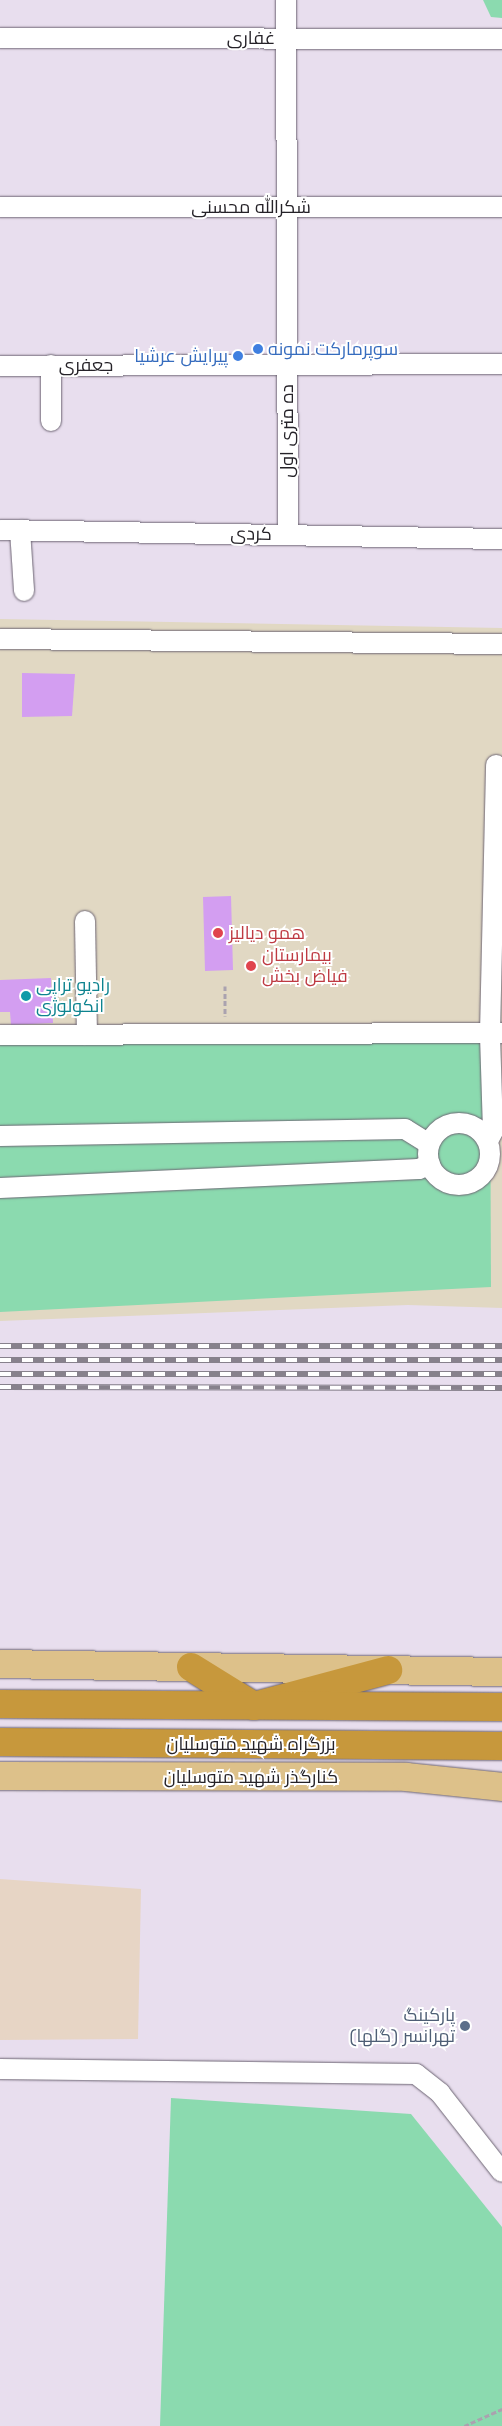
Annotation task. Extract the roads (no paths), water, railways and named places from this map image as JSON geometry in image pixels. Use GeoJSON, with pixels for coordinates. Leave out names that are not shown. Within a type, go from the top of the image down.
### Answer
{"type":"FeatureCollection","features":[{"type":"Feature","properties":{"kind":"highway"},"geometry":{"type":"LineString","coordinates":[[191,1667],[254,1706],[388,1670]]}},
{"type":"Feature","properties":{"kind":"highway"},"geometry":{"type":"LineString","coordinates":[[0,1704],[502,1707]]}},
{"type":"Feature","properties":{"kind":"highway","name":"بزرگراه شهید متوسلیان"},"geometry":{"type":"LineString","coordinates":[[0,1742],[502,1746]]}},
{"type":"Feature","properties":{"kind":"main road"},"geometry":{"type":"LineString","coordinates":[[0,1664],[502,1672]]}},
{"type":"Feature","properties":{"kind":"main road"},"geometry":{"type":"LineString","coordinates":[[406,1777],[502,1774]]}},
{"type":"Feature","properties":{"kind":"main road","name":"کنارگذر شهید متوسلیان"},"geometry":{"type":"LineString","coordinates":[[0,1776],[406,1777],[502,1787]]}},
{"type":"Feature","properties":{"kind":"street","name":"ده متری اول"},"geometry":{"type":"LineString","coordinates":[[286,0],[288,535]]}},
{"type":"Feature","properties":{"kind":"street","name":"غفاری"},"geometry":{"type":"LineString","coordinates":[[0,38],[502,39]]}},
{"type":"Feature","properties":{"kind":"street","name":"شکرالله محسنی"},"geometry":{"type":"LineString","coordinates":[[0,207],[502,207]]}},
{"type":"Feature","properties":{"kind":"street","name":"جعفری"},"geometry":{"type":"LineString","coordinates":[[0,366],[502,364]]}},
{"type":"Feature","properties":{"kind":"street"},"geometry":{"type":"LineString","coordinates":[[51,365],[51,421]]}},
{"type":"Feature","properties":{"kind":"street","name":"کردی"},"geometry":{"type":"LineString","coordinates":[[0,530],[502,539]]}},
{"type":"Feature","properties":{"kind":"street"},"geometry":{"type":"LineString","coordinates":[[20,530],[24,591]]}},
{"type":"Feature","properties":{"kind":"street"},"geometry":{"type":"LineString","coordinates":[[0,639],[502,644]]}},
{"type":"Feature","properties":{"kind":"street"},"geometry":{"type":"LineString","coordinates":[[488,1141],[473,1126],[452,1123],[434,1134],[429,1144],[430,1164],[442,1180],[452,1184],[472,1182],[486,1169],[488,1141],[493,1131],[497,964],[496,765]]}},
{"type":"Feature","properties":{"kind":"street"},"geometry":{"type":"LineString","coordinates":[[85,921],[87,1035]]}},
{"type":"Feature","properties":{"kind":"street"},"geometry":{"type":"LineString","coordinates":[[0,1035],[496,1033]]}},
{"type":"Feature","properties":{"kind":"street"},"geometry":{"type":"LineString","coordinates":[[0,1136],[405,1129],[429,1144]]}},
{"type":"Feature","properties":{"kind":"street"},"geometry":{"type":"LineString","coordinates":[[0,1188],[419,1169],[430,1164]]}},
{"type":"Feature","properties":{"kind":"street"},"geometry":{"type":"LineString","coordinates":[[0,2070],[416,2074],[440,2093],[502,2172]]}},
{"type":"Feature","properties":{"kind":"railway"},"geometry":{"type":"LineString","coordinates":[[0,1346],[502,1346]]}},
{"type":"Feature","properties":{"kind":"railway"},"geometry":{"type":"LineString","coordinates":[[0,1360],[502,1360]]}},
{"type":"Feature","properties":{"kind":"railway"},"geometry":{"type":"LineString","coordinates":[[0,1374],[502,1374]]}},
{"type":"Feature","properties":{"kind":"railway"},"geometry":{"type":"LineString","coordinates":[[0,1387],[502,1388]]}},
{"type":"Feature","properties":{"kind":"place","name":"سوپرمارکت نمونه"},"geometry":{"type":"Point","coordinates":[258,349]}},
{"type":"Feature","properties":{"kind":"place","name":"پیرایش عرشیا"},"geometry":{"type":"Point","coordinates":[238,356]}},
{"type":"Feature","properties":{"kind":"place","name":"همو دیالیز"},"geometry":{"type":"Point","coordinates":[218,933]}},
{"type":"Feature","properties":{"kind":"place","name":"بیمارستان فیاض بخش"},"geometry":{"type":"Point","coordinates":[251,966]}},
{"type":"Feature","properties":{"kind":"place","name":"رادیو تراپی انکولوژی"},"geometry":{"type":"Point","coordinates":[26,996]}},
{"type":"Feature","properties":{"kind":"place","name":"پارکینگ تهرانسر (گلها)"},"geometry":{"type":"Point","coordinates":[465,2026]}}]}
